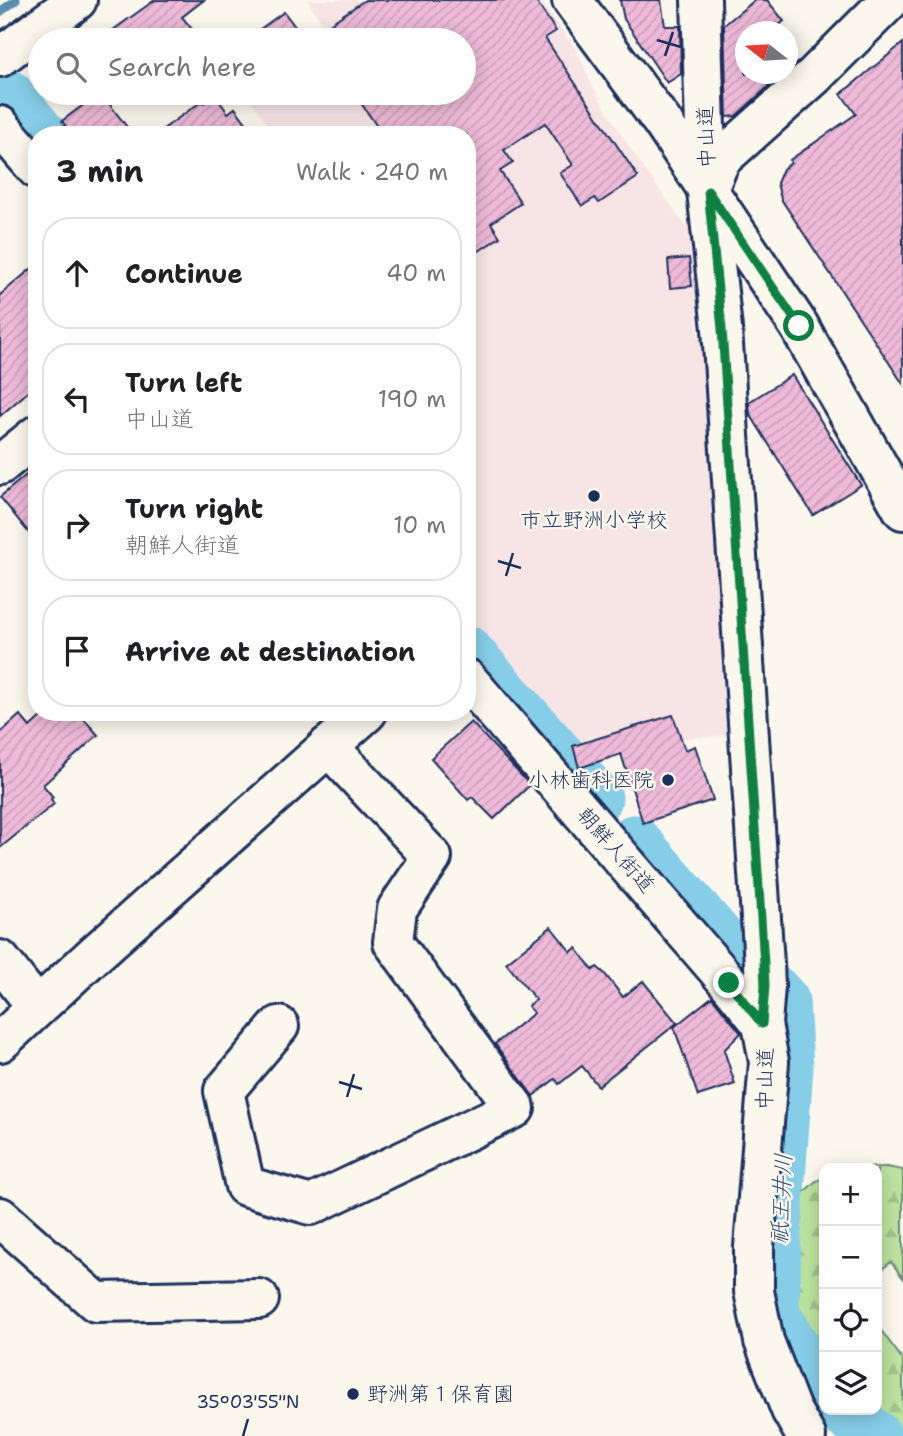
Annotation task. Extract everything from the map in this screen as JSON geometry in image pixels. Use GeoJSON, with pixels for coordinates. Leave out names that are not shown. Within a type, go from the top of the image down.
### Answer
{"type":"FeatureCollection","features":[{"type":"Feature","properties":{"kind":"street"},"geometry":{"type":"LineString","coordinates":[[39,28],[76,0]]}},
{"type":"Feature","properties":{"kind":"street"},"geometry":{"type":"LineString","coordinates":[[572,0],[663,123],[799,326],[903,510]]}},
{"type":"Feature","properties":{"kind":"street","name":"中山道"},"geometry":{"type":"LineString","coordinates":[[701,0],[708,191],[722,329],[765,986],[762,1024],[769,1062],[754,1247],[754,1291],[764,1341],[791,1410],[806,1436]]}},
{"type":"Feature","properties":{"kind":"street"},"geometry":{"type":"LineString","coordinates":[[708,191],[722,159],[814,76],[890,0]]}},
{"type":"Feature","properties":{"kind":"street"},"geometry":{"type":"LineString","coordinates":[[0,57],[28,36]]}},
{"type":"Feature","properties":{"kind":"street"},"geometry":{"type":"LineString","coordinates":[[0,126],[28,159]]}},
{"type":"Feature","properties":{"kind":"street"},"geometry":{"type":"LineString","coordinates":[[0,464],[28,442]]}},
{"type":"Feature","properties":{"kind":"street","name":"朝鮮人街道"},"geometry":{"type":"LineString","coordinates":[[476,689],[762,1024]]}},
{"type":"Feature","properties":{"kind":"street"},"geometry":{"type":"LineString","coordinates":[[0,1042],[357,721]]}},
{"type":"Feature","properties":{"kind":"street"},"geometry":{"type":"LineString","coordinates":[[279,1026],[225,1091],[245,1186],[312,1205],[515,1108],[393,942],[397,909],[432,858],[328,746]]}},
{"type":"Feature","properties":{"kind":"street"},"geometry":{"type":"LineString","coordinates":[[0,960],[37,1007]]}},
{"type":"Feature","properties":{"kind":"street"},"geometry":{"type":"LineString","coordinates":[[0,1217],[96,1302],[259,1299]]}},
{"type":"Feature","properties":{"kind":"shaded area","name":"市立野洲小学校"},"geometry":{"type":"Polygon","coordinates":[[[307,0],[540,0],[577,51],[594,89],[633,153],[693,236],[698,335],[711,345],[734,735],[679,739],[577,772],[476,656],[476,126],[268,126],[254,105],[476,105],[476,28],[325,28],[307,0]]]}},
{"type":"Feature","properties":{"kind":"green space"},"geometry":{"type":"Polygon","coordinates":[[[882,1167],[903,1170],[903,1278],[891,1262],[882,1269],[882,1167]]]}},
{"type":"Feature","properties":{"kind":"green space"},"geometry":{"type":"Polygon","coordinates":[[[819,1180],[819,1383],[800,1350],[786,1316],[780,1271],[782,1212],[819,1180]]]}},
{"type":"Feature","properties":{"kind":"green space"},"geometry":{"type":"Polygon","coordinates":[[[882,1332],[903,1360],[903,1436],[879,1436],[852,1415],[882,1415],[882,1332]]]}},
{"type":"Feature","properties":{"kind":"building"},"geometry":{"type":"Polygon","coordinates":[[[155,0],[204,0],[182,17],[191,28],[116,28],[155,0]]]}},
{"type":"Feature","properties":{"kind":"building"},"geometry":{"type":"Polygon","coordinates":[[[365,0],[535,0],[556,31],[545,38],[638,177],[599,203],[595,198],[582,206],[560,173],[573,165],[545,123],[504,150],[513,163],[500,171],[521,203],[491,223],[500,237],[476,253],[476,126],[377,126],[362,105],[476,105],[476,28],[324,28],[365,0]]]}},
{"type":"Feature","properties":{"kind":"building"},"geometry":{"type":"Polygon","coordinates":[[[620,0],[661,0],[665,26],[680,26],[681,74],[667,83],[624,19],[620,0]]]}},
{"type":"Feature","properties":{"kind":"building"},"geometry":{"type":"Polygon","coordinates":[[[755,0],[767,0],[784,21],[735,21],[735,84],[769,86],[736,116],[727,117],[724,25],[755,0]]]}},
{"type":"Feature","properties":{"kind":"building"},"geometry":{"type":"Polygon","coordinates":[[[284,12],[296,28],[262,28],[284,12]]]}},
{"type":"Feature","properties":{"kind":"building"},"geometry":{"type":"Polygon","coordinates":[[[903,43],[903,384],[781,199],[777,183],[783,169],[791,163],[790,160],[856,114],[841,94],[903,43]]]}},
{"type":"Feature","properties":{"kind":"building"},"geometry":{"type":"Polygon","coordinates":[[[83,105],[110,105],[126,126],[66,126],[62,121],[83,105]]]}},
{"type":"Feature","properties":{"kind":"building"},"geometry":{"type":"Polygon","coordinates":[[[196,105],[222,105],[228,113],[235,108],[248,126],[167,126],[196,105]]]}},
{"type":"Feature","properties":{"kind":"building"},"geometry":{"type":"Polygon","coordinates":[[[689,258],[692,286],[670,288],[668,260],[689,258]]]}},
{"type":"Feature","properties":{"kind":"building"},"geometry":{"type":"Polygon","coordinates":[[[28,272],[28,392],[0,416],[0,295],[28,272]]]}},
{"type":"Feature","properties":{"kind":"building"},"geometry":{"type":"Polygon","coordinates":[[[792,375],[861,485],[813,515],[750,414],[749,402],[792,375]]]}},
{"type":"Feature","properties":{"kind":"building"},"geometry":{"type":"Polygon","coordinates":[[[28,474],[28,532],[0,497],[28,474]]]}},
{"type":"Feature","properties":{"kind":"building"},"geometry":{"type":"Polygon","coordinates":[[[20,715],[30,727],[36,721],[86,721],[98,735],[43,785],[53,797],[51,799],[54,804],[0,848],[0,733],[20,715]]]}},
{"type":"Feature","properties":{"kind":"building","name":"小林歯科医院"},"geometry":{"type":"Polygon","coordinates":[[[673,715],[685,750],[695,746],[713,800],[643,823],[621,754],[579,768],[573,746],[673,715]]]}},
{"type":"Feature","properties":{"kind":"building"},"geometry":{"type":"Polygon","coordinates":[[[471,722],[530,785],[494,819],[472,797],[468,800],[431,758],[471,722]]]}},
{"type":"Feature","properties":{"kind":"building"},"geometry":{"type":"Polygon","coordinates":[[[551,927],[571,952],[576,948],[593,970],[597,967],[604,973],[623,997],[643,981],[677,1023],[598,1086],[582,1066],[559,1084],[555,1079],[533,1096],[495,1044],[534,1013],[528,1006],[536,1000],[506,963],[551,927]]]}},
{"type":"Feature","properties":{"kind":"building"},"geometry":{"type":"Polygon","coordinates":[[[712,997],[741,1033],[724,1050],[735,1084],[698,1096],[674,1027],[712,997]]]}},
{"type":"Feature","properties":{"kind":"waterway"},"geometry":{"type":"LineString","coordinates":[[0,12],[16,0]]}},
{"type":"Feature","properties":{"kind":"waterway","name":"祇王井川"},"geometry":{"type":"LineString","coordinates":[[9,95],[35,126]]}},
{"type":"Feature","properties":{"kind":"waterway","name":"祇王井川"},"geometry":{"type":"LineString","coordinates":[[476,661],[597,798]]}},
{"type":"Feature","properties":{"kind":"waterway","name":"祇王井川"},"geometry":{"type":"LineString","coordinates":[[634,840],[748,971]]}},
{"type":"Feature","properties":{"kind":"waterway","name":"祇王井川"},"geometry":{"type":"LineString","coordinates":[[775,991],[784,1001],[788,1067],[776,1233],[774,1312],[819,1389]]}},
{"type":"Feature","properties":{"kind":"waterway","name":"祇王井川"},"geometry":{"type":"LineString","coordinates":[[847,1415],[876,1436]]}},
{"type":"Feature","properties":{"kind":"place","name":"市立野洲小学校"},"geometry":{"type":"Point","coordinates":[594,496]}},
{"type":"Feature","properties":{"kind":"place","name":"小林歯科医院"},"geometry":{"type":"Point","coordinates":[668,780]}},
{"type":"Feature","properties":{"kind":"place","name":"野洲第１保育園"},"geometry":{"type":"Point","coordinates":[353,1394]}},
{"type":"Feature","properties":{"kind":"route"},"geometry":{"type":"LineString","coordinates":[[729,983],[762,1024],[764,964],[722,329],[708,191],[799,326]]}}]}
